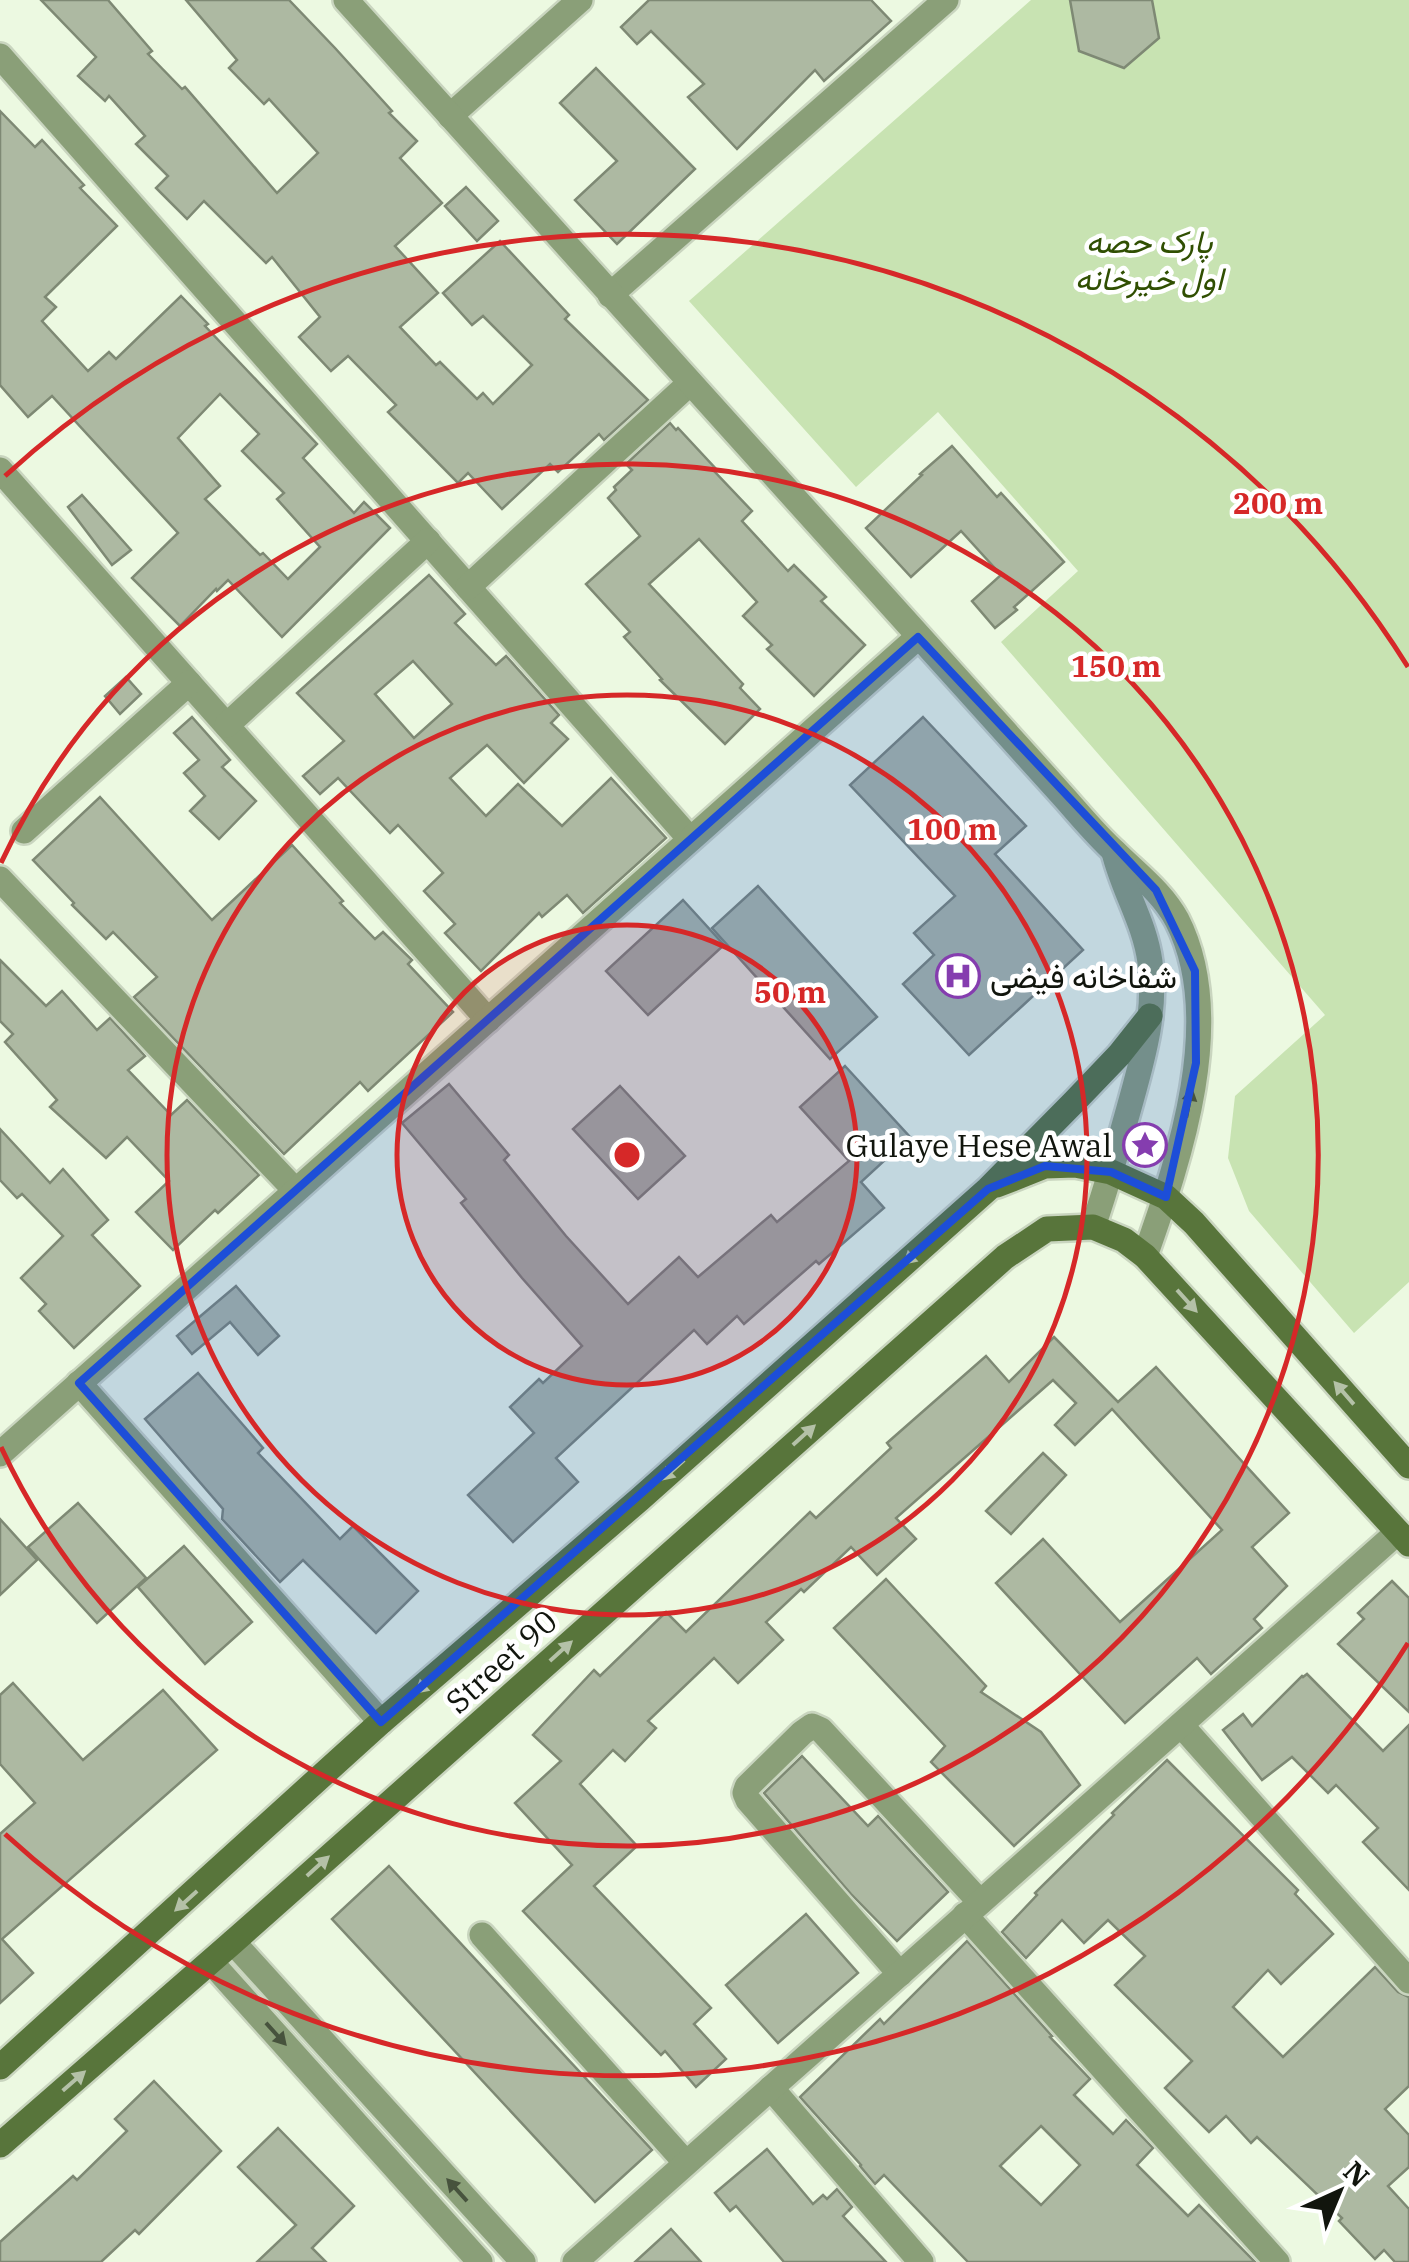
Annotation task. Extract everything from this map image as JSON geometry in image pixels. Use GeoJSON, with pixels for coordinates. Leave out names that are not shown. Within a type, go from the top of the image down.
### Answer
{"type":"FeatureCollection","features":[{"type":"Feature","properties":{"kind":"main road","name":"Street 90"},"geometry":{"type":"LineString","coordinates":[[0,2067],[381,1722],[640,1499],[988,1188],[1074,1102],[1150,1016]]}},
{"type":"Feature","properties":{"kind":"main road"},"geometry":{"type":"LineString","coordinates":[[988,1188],[1044,1166],[1075,1165],[1111,1172],[1166,1197],[1194,1223],[1409,1466]]}},
{"type":"Feature","properties":{"kind":"main road","name":"Street 90"},"geometry":{"type":"LineString","coordinates":[[0,2144],[1005,1257],[1047,1229],[1093,1227]]}},
{"type":"Feature","properties":{"kind":"main road"},"geometry":{"type":"LineString","coordinates":[[1093,1227],[1124,1240],[1146,1256],[1403,1538]]}},
{"type":"Feature","properties":{"kind":"street"},"geometry":{"type":"LineString","coordinates":[[346,0],[918,637],[1114,852],[1156,890],[1177,920],[1196,971],[1200,1015],[1196,1063],[1186,1120],[1146,1256]]}},
{"type":"Feature","properties":{"kind":"street"},"geometry":{"type":"LineString","coordinates":[[450,116],[580,0]]}},
{"type":"Feature","properties":{"kind":"street"},"geometry":{"type":"LineString","coordinates":[[610,295],[946,0]]}},
{"type":"Feature","properties":{"kind":"street"},"geometry":{"type":"LineString","coordinates":[[0,56],[690,839]]}},
{"type":"Feature","properties":{"kind":"street"},"geometry":{"type":"LineString","coordinates":[[468,587],[690,383]]}},
{"type":"Feature","properties":{"kind":"street"},"geometry":{"type":"LineString","coordinates":[[0,470],[488,1020]]}},
{"type":"Feature","properties":{"kind":"street"},"geometry":{"type":"LineString","coordinates":[[227,725],[428,542]]}},
{"type":"Feature","properties":{"kind":"street"},"geometry":{"type":"LineString","coordinates":[[0,1454],[918,637]]}},
{"type":"Feature","properties":{"kind":"street"},"geometry":{"type":"LineString","coordinates":[[24,831],[189,683]]}},
{"type":"Feature","properties":{"kind":"street"},"geometry":{"type":"LineString","coordinates":[[1093,1227],[1144,1056],[1150,1016],[1151,963],[1114,852]]}},
{"type":"Feature","properties":{"kind":"street"},"geometry":{"type":"LineString","coordinates":[[0,879],[295,1190]]}},
{"type":"Feature","properties":{"kind":"street"},"geometry":{"type":"LineString","coordinates":[[80,1383],[381,1722]]}},
{"type":"Feature","properties":{"kind":"street"},"geometry":{"type":"LineString","coordinates":[[575,2262],[1181,1725],[1403,1538]]}},
{"type":"Feature","properties":{"kind":"street"},"geometry":{"type":"LineString","coordinates":[[1181,1725],[1409,1981]]}},
{"type":"Feature","properties":{"kind":"street"},"geometry":{"type":"LineString","coordinates":[[900,1974],[745,1793],[812,1726],[821,1730],[1277,2262]]}},
{"type":"Feature","properties":{"kind":"street"},"geometry":{"type":"LineString","coordinates":[[482,1935],[686,2162]]}},
{"type":"Feature","properties":{"kind":"street"},"geometry":{"type":"LineString","coordinates":[[233,1942],[523,2262]]}},
{"type":"Feature","properties":{"kind":"street"},"geometry":{"type":"LineString","coordinates":[[210,1962],[480,2262]]}},
{"type":"Feature","properties":{"kind":"street"},"geometry":{"type":"LineString","coordinates":[[772,2088],[921,2262]]}},
{"type":"Feature","properties":{"kind":"highlighted area"},"geometry":{"type":"Polygon","coordinates":[[[918,637],[1156,890],[1195,971],[1196,1063],[1166,1197],[1111,1172],[1045,1166],[988,1189],[381,1722],[79,1383],[918,637]]]}},
{"type":"Feature","properties":{"kind":"green space","name":"پارک حصه اول خیرخانه"},"geometry":{"type":"Polygon","coordinates":[[[1031,0],[1409,0],[1409,1282],[1354,1333],[1249,1211],[1228,1158],[1235,1096],[1325,1015],[1001,642],[1078,571],[938,412],[856,487],[689,301],[1031,0]]]}},
{"type":"Feature","properties":{"kind":"building"},"geometry":{"type":"Polygon","coordinates":[[[41,0],[108,0],[152,51],[148,54],[182,89],[185,87],[277,193],[318,153],[269,99],[264,104],[229,68],[237,60],[186,0],[289,0],[417,141],[400,158],[442,203],[395,246],[438,293],[400,327],[436,365],[440,362],[477,399],[483,393],[493,404],[532,365],[483,316],[472,325],[443,293],[500,241],[569,315],[565,319],[648,400],[604,440],[599,434],[558,472],[550,464],[502,509],[468,473],[458,483],[388,412],[396,405],[348,356],[331,371],[299,337],[320,317],[272,257],[266,263],[204,201],[187,219],[156,188],[168,176],[136,144],[145,136],[109,96],[105,101],[78,76],[96,57],[41,0]]]}},
{"type":"Feature","properties":{"kind":"building"},"geometry":{"type":"Polygon","coordinates":[[[649,0],[871,0],[891,21],[824,81],[815,70],[737,149],[688,97],[704,84],[651,31],[637,44],[621,27],[649,0]]]}},
{"type":"Feature","properties":{"kind":"building"},"geometry":{"type":"Polygon","coordinates":[[[1070,0],[1152,0],[1159,38],[1124,68],[1079,51],[1070,0]]]}},
{"type":"Feature","properties":{"kind":"building"},"geometry":{"type":"Polygon","coordinates":[[[596,68],[695,169],[617,244],[575,200],[617,161],[560,103],[596,68]]]}},
{"type":"Feature","properties":{"kind":"building"},"geometry":{"type":"Polygon","coordinates":[[[0,111],[35,147],[42,140],[117,226],[45,297],[56,307],[42,321],[88,371],[109,352],[116,359],[181,296],[317,444],[303,458],[354,513],[364,502],[390,528],[282,637],[228,580],[180,626],[132,578],[178,533],[52,396],[28,417],[0,385],[0,111]],[[220,394],[178,438],[220,486],[205,499],[288,579],[320,547],[277,499],[284,493],[242,451],[259,434],[220,394]]]}},
{"type":"Feature","properties":{"kind":"building"},"geometry":{"type":"Polygon","coordinates":[[[466,187],[498,221],[477,241],[445,206],[466,187]]]}},
{"type":"Feature","properties":{"kind":"building"},"geometry":{"type":"Polygon","coordinates":[[[670,423],[752,511],[742,521],[788,571],[794,565],[826,597],[821,601],[865,645],[814,696],[767,649],[772,645],[743,616],[757,602],[699,539],[649,584],[743,684],[740,688],[760,709],[725,744],[660,680],[624,637],[630,632],[586,584],[640,536],[608,498],[632,470],[626,464],[670,423]]]}},
{"type":"Feature","properties":{"kind":"building"},"geometry":{"type":"Polygon","coordinates":[[[952,446],[997,497],[1001,493],[1064,562],[995,628],[972,601],[1001,575],[961,531],[911,577],[866,528],[952,446]]]}},
{"type":"Feature","properties":{"kind":"building"},"geometry":{"type":"Polygon","coordinates":[[[82,495],[131,550],[112,565],[68,507],[82,495]]]}},
{"type":"Feature","properties":{"kind":"building"},"geometry":{"type":"Polygon","coordinates":[[[429,575],[465,614],[455,623],[496,665],[506,656],[559,715],[551,723],[568,739],[524,783],[487,745],[450,778],[486,816],[518,784],[562,826],[611,778],[666,838],[583,913],[567,895],[542,917],[539,913],[481,971],[445,933],[455,924],[424,891],[443,873],[398,825],[390,833],[338,778],[320,794],[303,776],[344,741],[297,693],[429,575]],[[413,661],[375,694],[414,738],[452,704],[413,661]]]}},
{"type":"Feature","properties":{"kind":"building"},"geometry":{"type":"Polygon","coordinates":[[[126,677],[141,694],[120,714],[105,696],[126,677]]]}},
{"type":"Feature","properties":{"kind":"building"},"geometry":{"type":"Polygon","coordinates":[[[192,717],[230,760],[222,767],[256,801],[219,839],[190,811],[205,796],[184,773],[199,760],[174,733],[192,717]]]}},
{"type":"Feature","properties":{"kind":"building"},"geometry":{"type":"Polygon","coordinates":[[[923,717],[1026,826],[995,854],[1083,950],[969,1055],[903,984],[934,955],[914,933],[955,896],[850,785],[923,717]]]}},
{"type":"Feature","properties":{"kind":"building"},"geometry":{"type":"Polygon","coordinates":[[[100,797],[212,920],[292,845],[375,939],[383,932],[412,960],[408,964],[453,1012],[368,1091],[360,1082],[284,1154],[134,997],[157,977],[113,932],[106,939],[33,860],[100,797]]]}},
{"type":"Feature","properties":{"kind":"building"},"geometry":{"type":"Polygon","coordinates":[[[758,886],[877,1017],[830,1059],[712,928],[758,886]]]}},
{"type":"Feature","properties":{"kind":"building"},"geometry":{"type":"Polygon","coordinates":[[[683,900],[724,945],[648,1015],[606,971],[683,900]]]}},
{"type":"Feature","properties":{"kind":"building"},"geometry":{"type":"Polygon","coordinates":[[[0,960],[46,1006],[62,991],[97,1030],[110,1018],[145,1056],[128,1070],[171,1115],[187,1100],[259,1175],[173,1250],[136,1212],[169,1181],[127,1137],[106,1158],[50,1107],[57,1100],[5,1042],[13,1034],[0,1021],[0,960]]]}},
{"type":"Feature","properties":{"kind":"building"},"geometry":{"type":"Polygon","coordinates":[[[845,1066],[910,1137],[861,1182],[884,1208],[744,1324],[737,1316],[707,1344],[694,1330],[556,1458],[578,1482],[513,1542],[468,1495],[534,1433],[510,1407],[539,1379],[543,1383],[582,1346],[461,1203],[466,1199],[402,1123],[449,1084],[509,1155],[504,1160],[628,1304],[679,1257],[698,1277],[771,1215],[777,1222],[849,1161],[800,1107],[845,1066]]]}},
{"type":"Feature","properties":{"kind":"building"},"geometry":{"type":"Polygon","coordinates":[[[620,1086],[685,1156],[638,1199],[573,1129],[620,1086]]]}},
{"type":"Feature","properties":{"kind":"building"},"geometry":{"type":"Polygon","coordinates":[[[0,1129],[50,1183],[63,1169],[108,1220],[92,1235],[140,1286],[74,1348],[39,1311],[46,1304],[21,1278],[63,1236],[22,1194],[17,1198],[0,1180],[0,1129]]]}},
{"type":"Feature","properties":{"kind":"building"},"geometry":{"type":"Polygon","coordinates":[[[236,1286],[279,1336],[258,1355],[230,1322],[192,1354],[177,1336],[236,1286]]]}},
{"type":"Feature","properties":{"kind":"building"},"geometry":{"type":"Polygon","coordinates":[[[1054,1337],[1118,1402],[1156,1367],[1289,1513],[1252,1547],[1287,1586],[1254,1619],[1262,1628],[1211,1674],[1197,1658],[1125,1723],[996,1583],[1043,1539],[1120,1622],[1222,1530],[1112,1409],[1075,1445],[1055,1425],[1076,1403],[1053,1380],[896,1518],[916,1539],[877,1575],[851,1547],[766,1622],[783,1640],[738,1683],[714,1658],[648,1721],[656,1728],[625,1761],[613,1750],[580,1784],[637,1846],[594,1886],[711,2008],[694,2024],[726,2059],[696,2087],[665,2051],[661,2055],[523,1911],[572,1865],[515,1803],[561,1761],[533,1735],[594,1670],[600,1676],[666,1612],[686,1632],[810,1512],[816,1518],[891,1448],[887,1443],[986,1356],[1009,1382],[1054,1337]]]}},
{"type":"Feature","properties":{"kind":"building"},"geometry":{"type":"Polygon","coordinates":[[[198,1373],[263,1448],[258,1453],[340,1539],[353,1526],[418,1591],[376,1633],[303,1560],[280,1582],[222,1519],[223,1509],[145,1419],[198,1373]]]}},
{"type":"Feature","properties":{"kind":"building"},"geometry":{"type":"Polygon","coordinates":[[[1043,1453],[1066,1475],[1011,1534],[986,1511],[1043,1453]]]}},
{"type":"Feature","properties":{"kind":"building"},"geometry":{"type":"Polygon","coordinates":[[[78,1503],[146,1578],[97,1623],[28,1547],[78,1503]]]}},
{"type":"Feature","properties":{"kind":"building"},"geometry":{"type":"Polygon","coordinates":[[[0,1519],[37,1560],[0,1595],[0,1519]]]}},
{"type":"Feature","properties":{"kind":"building"},"geometry":{"type":"Polygon","coordinates":[[[184,1546],[252,1622],[205,1664],[138,1587],[184,1546]]]}},
{"type":"Feature","properties":{"kind":"building"},"geometry":{"type":"Polygon","coordinates":[[[886,1579],[986,1686],[981,1692],[1041,1732],[1080,1785],[1014,1846],[931,1762],[945,1746],[834,1628],[886,1579]]]}},
{"type":"Feature","properties":{"kind":"building"},"geometry":{"type":"Polygon","coordinates":[[[1392,1581],[1409,1598],[1409,1712],[1338,1644],[1364,1619],[1358,1613],[1392,1581]]]}},
{"type":"Feature","properties":{"kind":"building"},"geometry":{"type":"Polygon","coordinates":[[[1307,1674],[1383,1751],[1409,1725],[1409,1890],[1363,1842],[1378,1828],[1336,1785],[1328,1793],[1292,1757],[1262,1780],[1223,1730],[1243,1714],[1252,1726],[1307,1674]]]}},
{"type":"Feature","properties":{"kind":"building"},"geometry":{"type":"Polygon","coordinates":[[[13,1683],[83,1760],[163,1690],[217,1750],[2,1939],[33,1973],[0,2003],[0,1834],[35,1803],[0,1764],[0,1695],[13,1683]]]}},
{"type":"Feature","properties":{"kind":"building"},"geometry":{"type":"Polygon","coordinates":[[[802,1756],[868,1826],[878,1816],[948,1892],[897,1941],[764,1793],[802,1756]]]}},
{"type":"Feature","properties":{"kind":"building"},"geometry":{"type":"Polygon","coordinates":[[[1167,1760],[1298,1890],[1295,1894],[1333,1934],[1281,1984],[1268,1970],[1233,2007],[1283,2057],[1375,1967],[1398,1992],[1409,1997],[1409,2086],[1385,2109],[1409,2135],[1409,2167],[1388,2186],[1409,2209],[1409,2262],[1395,2262],[1384,2250],[1375,2259],[1339,2221],[1342,2218],[1257,2137],[1251,2143],[1226,2116],[1209,2132],[1165,2088],[1192,2061],[1115,1985],[1145,1956],[1108,1920],[1084,1943],[1062,1920],[1026,1958],[1002,1932],[1035,1893],[1167,1760]]]}},
{"type":"Feature","properties":{"kind":"building"},"geometry":{"type":"Polygon","coordinates":[[[389,1866],[652,2150],[595,2202],[332,1919],[389,1866]]]}},
{"type":"Feature","properties":{"kind":"building"},"geometry":{"type":"Polygon","coordinates":[[[806,1914],[858,1973],[778,2043],[726,1985],[806,1914]]]}},
{"type":"Feature","properties":{"kind":"building"},"geometry":{"type":"Polygon","coordinates":[[[967,1941],[1090,2079],[1074,2095],[1113,2134],[1126,2120],[1153,2148],[1137,2165],[1188,2216],[1199,2205],[1255,2262],[968,2262],[884,2175],[875,2184],[800,2097],[880,2019],[884,2024],[967,1941]],[[1041,2126],[1000,2166],[1041,2205],[1080,2165],[1041,2126]]]}},
{"type":"Feature","properties":{"kind":"building"},"geometry":{"type":"Polygon","coordinates":[[[154,2081],[221,2151],[139,2234],[135,2230],[101,2262],[0,2262],[0,2242],[73,2176],[77,2180],[127,2131],[115,2119],[154,2081]]]}},
{"type":"Feature","properties":{"kind":"building"},"geometry":{"type":"Polygon","coordinates":[[[278,2128],[354,2206],[312,2248],[326,2262],[257,2262],[296,2225],[238,2167],[278,2128]]]}},
{"type":"Feature","properties":{"kind":"building"},"geometry":{"type":"Polygon","coordinates":[[[767,2149],[813,2204],[823,2195],[827,2199],[837,2189],[852,2207],[843,2216],[886,2262],[784,2262],[736,2206],[730,2211],[715,2193],[767,2149]]]}},
{"type":"Feature","properties":{"kind":"building"},"geometry":{"type":"Polygon","coordinates":[[[671,2229],[701,2262],[635,2262],[671,2229]]]}},
{"type":"Feature","properties":{"kind":"place","name":"شفاخانه فیضی"},"geometry":{"type":"Point","coordinates":[958,976]}},
{"type":"Feature","properties":{"kind":"place","name":"Gulaye Hese Awal"},"geometry":{"type":"Point","coordinates":[1145,1145]}}]}
